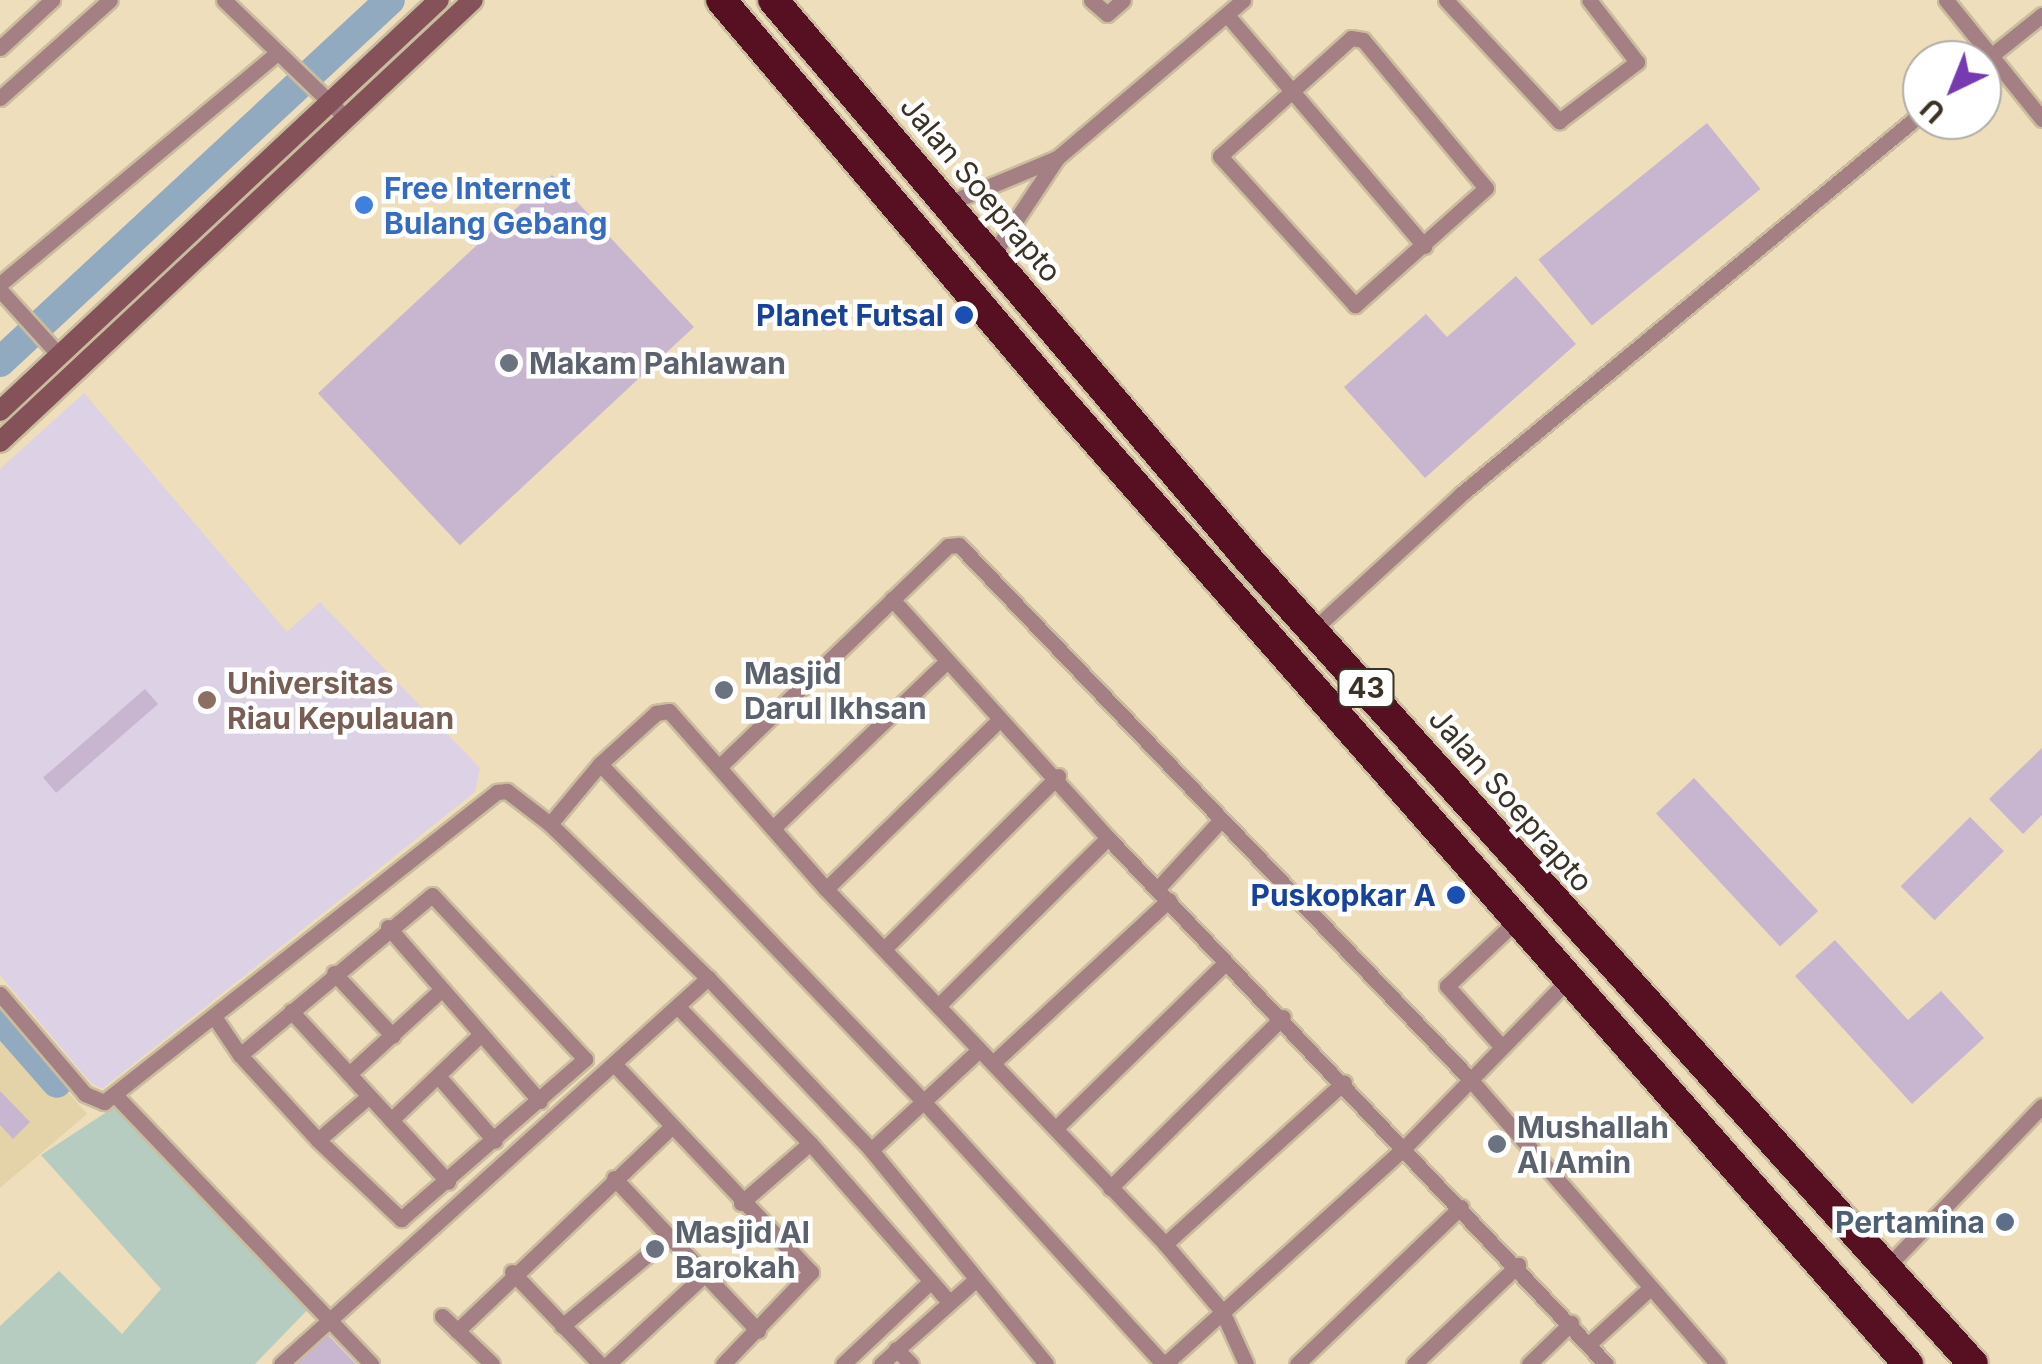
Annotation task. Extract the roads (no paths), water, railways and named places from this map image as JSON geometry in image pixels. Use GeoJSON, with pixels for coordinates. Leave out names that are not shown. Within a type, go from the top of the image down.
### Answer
{"type":"FeatureCollection","features":[{"type":"Feature","properties":{"kind":"highway","name":"43"},"geometry":{"type":"LineString","coordinates":[[720,0],[1516,921],[1908,1364]]}},
{"type":"Feature","properties":{"kind":"highway","name":"Jalan Soeprapto"},"geometry":{"type":"LineString","coordinates":[[773,0],[950,203],[1248,560],[1973,1364]]}},
{"type":"Feature","properties":{"kind":"highway"},"geometry":{"type":"LineString","coordinates":[[1224,582],[1248,560]]}},
{"type":"Feature","properties":{"kind":"main road"},"geometry":{"type":"LineString","coordinates":[[0,442],[439,0]]}},
{"type":"Feature","properties":{"kind":"main road"},"geometry":{"type":"LineString","coordinates":[[0,411],[333,103],[473,0]]}},
{"type":"Feature","properties":{"kind":"street"},"geometry":{"type":"LineString","coordinates":[[0,48],[52,0]]}},
{"type":"Feature","properties":{"kind":"street"},"geometry":{"type":"LineString","coordinates":[[0,98],[110,0]]}},
{"type":"Feature","properties":{"kind":"street"},"geometry":{"type":"LineString","coordinates":[[224,0],[276,54],[333,103]]}},
{"type":"Feature","properties":{"kind":"street"},"geometry":{"type":"LineString","coordinates":[[1091,0],[1107,14],[1123,0]]}},
{"type":"Feature","properties":{"kind":"street"},"geometry":{"type":"LineString","coordinates":[[992,256],[1057,158],[1243,0]]}},
{"type":"Feature","properties":{"kind":"street"},"geometry":{"type":"LineString","coordinates":[[1446,0],[1559,120],[1637,62],[1589,0]]}},
{"type":"Feature","properties":{"kind":"street"},"geometry":{"type":"LineString","coordinates":[[1946,0],[1972,40]]}},
{"type":"Feature","properties":{"kind":"street"},"geometry":{"type":"LineString","coordinates":[[2002,46],[2042,14]]}},
{"type":"Feature","properties":{"kind":"street"},"geometry":{"type":"LineString","coordinates":[[1228,15],[1424,246]]}},
{"type":"Feature","properties":{"kind":"street"},"geometry":{"type":"LineString","coordinates":[[1351,38],[1360,38],[1482,178],[1482,196],[1357,304],[1348,304],[1223,164],[1223,150],[1290,89],[1351,38]]}},
{"type":"Feature","properties":{"kind":"street"},"geometry":{"type":"LineString","coordinates":[[59,355],[0,287],[276,54]]}},
{"type":"Feature","properties":{"kind":"street"},"geometry":{"type":"LineString","coordinates":[[2002,77],[2042,118]]}},
{"type":"Feature","properties":{"kind":"street"},"geometry":{"type":"LineString","coordinates":[[1314,629],[1460,495],[1902,130]]}},
{"type":"Feature","properties":{"kind":"street"},"geometry":{"type":"LineString","coordinates":[[950,203],[1057,158]]}},
{"type":"Feature","properties":{"kind":"street"},"geometry":{"type":"LineString","coordinates":[[719,767],[948,546],[959,546],[1219,822],[1469,1078],[1718,1364]]}},
{"type":"Feature","properties":{"kind":"street"},"geometry":{"type":"LineString","coordinates":[[892,599],[999,720],[1058,776],[1108,838],[1406,1146],[1591,1342],[1606,1364]]}},
{"type":"Feature","properties":{"kind":"street"},"geometry":{"type":"LineString","coordinates":[[773,828],[948,662]]}},
{"type":"Feature","properties":{"kind":"street"},"geometry":{"type":"LineString","coordinates":[[550,824],[600,764],[663,710],[719,767],[826,889],[1058,1126],[1110,1188],[1165,1244],[1222,1311],[1246,1364]]}},
{"type":"Feature","properties":{"kind":"street"},"geometry":{"type":"LineString","coordinates":[[826,889],[999,720]]}},
{"type":"Feature","properties":{"kind":"street"},"geometry":{"type":"LineString","coordinates":[[600,764],[924,1101],[1164,1364],[1406,1146],[1568,980]]}},
{"type":"Feature","properties":{"kind":"street"},"geometry":{"type":"LineString","coordinates":[[884,948],[1058,776]]}},
{"type":"Feature","properties":{"kind":"street"},"geometry":{"type":"LineString","coordinates":[[0,994],[85,1094],[99,1103],[116,1096],[497,792],[512,794],[550,824],[708,978],[871,1150],[973,1282],[1046,1364]]}},
{"type":"Feature","properties":{"kind":"street"},"geometry":{"type":"LineString","coordinates":[[996,1062],[1164,893],[1219,822]]}},
{"type":"Feature","properties":{"kind":"street"},"geometry":{"type":"LineString","coordinates":[[938,1006],[1108,838]]}},
{"type":"Feature","properties":{"kind":"street"},"geometry":{"type":"LineString","coordinates":[[215,1018],[240,1055],[397,1218],[448,1182],[582,1064],[581,1049],[438,897],[423,896],[240,1055]]}},
{"type":"Feature","properties":{"kind":"street"},"geometry":{"type":"LineString","coordinates":[[1501,1046],[1447,986],[1516,921]]}},
{"type":"Feature","properties":{"kind":"street"},"geometry":{"type":"LineString","coordinates":[[388,927],[540,1101]]}},
{"type":"Feature","properties":{"kind":"street"},"geometry":{"type":"LineString","coordinates":[[1058,1126],[1224,962]]}},
{"type":"Feature","properties":{"kind":"street"},"geometry":{"type":"LineString","coordinates":[[334,973],[393,1036]]}},
{"type":"Feature","properties":{"kind":"street"},"geometry":{"type":"LineString","coordinates":[[280,1364],[616,1066],[708,978]]}},
{"type":"Feature","properties":{"kind":"street"},"geometry":{"type":"LineString","coordinates":[[349,1074],[442,989]]}},
{"type":"Feature","properties":{"kind":"street"},"geometry":{"type":"LineString","coordinates":[[679,1008],[810,1142],[949,1302]]}},
{"type":"Feature","properties":{"kind":"street"},"geometry":{"type":"LineString","coordinates":[[291,1011],[448,1182]]}},
{"type":"Feature","properties":{"kind":"street"},"geometry":{"type":"LineString","coordinates":[[1110,1188],[1282,1017]]}},
{"type":"Feature","properties":{"kind":"street"},"geometry":{"type":"LineString","coordinates":[[391,1120],[481,1034]]}},
{"type":"Feature","properties":{"kind":"street"},"geometry":{"type":"LineString","coordinates":[[871,1150],[980,1050]]}},
{"type":"Feature","properties":{"kind":"street"},"geometry":{"type":"LineString","coordinates":[[616,1066],[742,1204],[811,1272],[758,1332],[723,1364]]}},
{"type":"Feature","properties":{"kind":"street"},"geometry":{"type":"LineString","coordinates":[[438,1076],[495,1141]]}},
{"type":"Feature","properties":{"kind":"street"},"geometry":{"type":"LineString","coordinates":[[1165,1244],[1344,1082]]}},
{"type":"Feature","properties":{"kind":"street"},"geometry":{"type":"LineString","coordinates":[[116,1096],[371,1364]]}},
{"type":"Feature","properties":{"kind":"street"},"geometry":{"type":"LineString","coordinates":[[318,1140],[369,1096]]}},
{"type":"Feature","properties":{"kind":"street"},"geometry":{"type":"LineString","coordinates":[[1886,1268],[2042,1106]]}},
{"type":"Feature","properties":{"kind":"street"},"geometry":{"type":"LineString","coordinates":[[456,1331],[512,1272],[671,1127]]}},
{"type":"Feature","properties":{"kind":"street"},"geometry":{"type":"LineString","coordinates":[[742,1204],[810,1142]]}},
{"type":"Feature","properties":{"kind":"street"},"geometry":{"type":"LineString","coordinates":[[614,1178],[758,1332]]}},
{"type":"Feature","properties":{"kind":"street"},"geometry":{"type":"LineString","coordinates":[[1298,1364],[1462,1207]]}},
{"type":"Feature","properties":{"kind":"street"},"geometry":{"type":"LineString","coordinates":[[562,1326],[668,1237]]}},
{"type":"Feature","properties":{"kind":"street"},"geometry":{"type":"LineString","coordinates":[[1414,1364],[1518,1265]]}},
{"type":"Feature","properties":{"kind":"street"},"geometry":{"type":"LineString","coordinates":[[512,1272],[600,1364]]}},
{"type":"Feature","properties":{"kind":"street"},"geometry":{"type":"LineString","coordinates":[[608,1364],[703,1276]]}},
{"type":"Feature","properties":{"kind":"street"},"geometry":{"type":"LineString","coordinates":[[881,1364],[973,1282]]}},
{"type":"Feature","properties":{"kind":"street"},"geometry":{"type":"LineString","coordinates":[[844,1364],[929,1283]]}},
{"type":"Feature","properties":{"kind":"street"},"geometry":{"type":"LineString","coordinates":[[1591,1342],[1648,1288]]}},
{"type":"Feature","properties":{"kind":"street"},"geometry":{"type":"LineString","coordinates":[[442,1316],[492,1364]]}},
{"type":"Feature","properties":{"kind":"street"},"geometry":{"type":"LineString","coordinates":[[1529,1364],[1571,1323]]}},
{"type":"Feature","properties":{"kind":"street"},"geometry":{"type":"LineString","coordinates":[[896,1349],[910,1364]]}},
{"type":"Feature","properties":{"kind":"waterway"},"geometry":{"type":"LineString","coordinates":[[0,362],[390,0]]}},
{"type":"Feature","properties":{"kind":"waterway"},"geometry":{"type":"LineString","coordinates":[[0,1018],[57,1083]]}},
{"type":"Feature","properties":{"kind":"place","name":"Free Internet Bulang Gebang"},"geometry":{"type":"Point","coordinates":[364,205]}},
{"type":"Feature","properties":{"kind":"place","name":"Planet Futsal"},"geometry":{"type":"Point","coordinates":[964,315]}},
{"type":"Feature","properties":{"kind":"place","name":"Makam Pahlawan"},"geometry":{"type":"Point","coordinates":[509,363]}},
{"type":"Feature","properties":{"kind":"place","name":"Masjid Darul Ikhsan"},"geometry":{"type":"Point","coordinates":[724,690]}},
{"type":"Feature","properties":{"kind":"place","name":"Universitas Riau Kepulauan"},"geometry":{"type":"Point","coordinates":[207,700]}},
{"type":"Feature","properties":{"kind":"place","name":"Puskopkar A"},"geometry":{"type":"Point","coordinates":[1456,895]}},
{"type":"Feature","properties":{"kind":"place","name":"Mushallah Al Amin"},"geometry":{"type":"Point","coordinates":[1497,1144]}},
{"type":"Feature","properties":{"kind":"place","name":"Pertamina"},"geometry":{"type":"Point","coordinates":[2005,1222]}},
{"type":"Feature","properties":{"kind":"place","name":"Masjid Al Barokah"},"geometry":{"type":"Point","coordinates":[655,1249]}}]}
